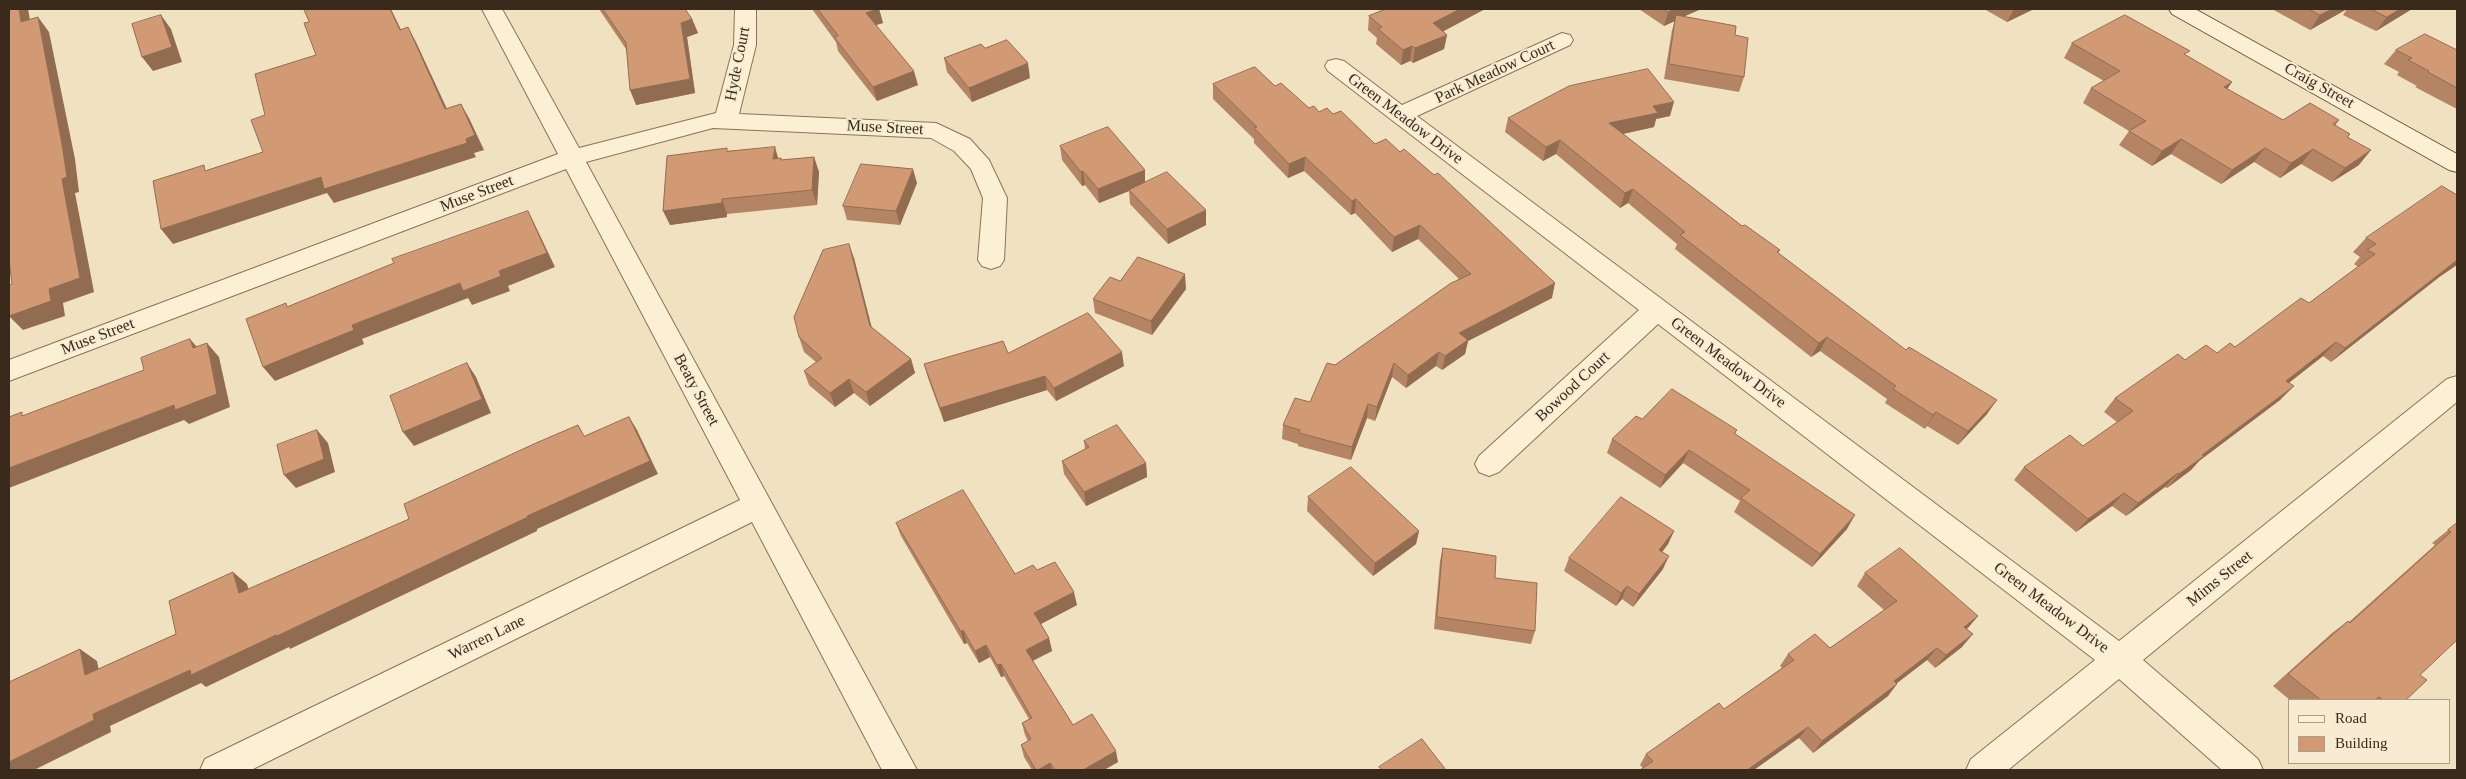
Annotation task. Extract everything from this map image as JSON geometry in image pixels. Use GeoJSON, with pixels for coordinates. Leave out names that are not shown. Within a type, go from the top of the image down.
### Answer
{"type":"FeatureCollection","features":[{"type":"Feature","properties":{"kind":"street","name":"Beaty Street"},"geometry":{"type":"LineString","coordinates":[[492,9],[900,770]]}},
{"type":"Feature","properties":{"kind":"street","name":"Hyde Court"},"geometry":{"type":"LineString","coordinates":[[726,119],[745,45],[746,9]]}},
{"type":"Feature","properties":{"kind":"street","name":"Craig Street"},"geometry":{"type":"LineString","coordinates":[[2180,9],[2457,164]]}},
{"type":"Feature","properties":{"kind":"street","name":"Park Meadow Court"},"geometry":{"type":"LineString","coordinates":[[1400,115],[1562,40]]}},
{"type":"Feature","properties":{"kind":"street","name":"Green Meadow Drive"},"geometry":{"type":"LineString","coordinates":[[1336,66],[2120,660],[2246,770]]}},
{"type":"Feature","properties":{"kind":"street","name":"Muse Street"},"geometry":{"type":"LineString","coordinates":[[9,371],[572,158],[713,120],[726,119],[936,131],[962,145],[981,166],[995,198],[991,260]]}},
{"type":"Feature","properties":{"kind":"street","name":"Bowood Court"},"geometry":{"type":"LineString","coordinates":[[1489,464],[1657,309]]}},
{"type":"Feature","properties":{"kind":"street","name":"Mims Street"},"geometry":{"type":"LineString","coordinates":[[1984,770],[2457,387]]}},
{"type":"Feature","properties":{"kind":"street","name":"Warren Lane"},"geometry":{"type":"LineString","coordinates":[[217,770],[757,506]]}},
{"type":"Feature","properties":{"kind":"building"},"geometry":{"type":"Polygon","coordinates":[[[9,9],[19,9],[21,22],[38,17],[62,144],[67,177],[62,179],[80,278],[49,289],[51,301],[9,316],[9,285],[12,284],[9,260],[9,9]]]}},
{"type":"Feature","properties":{"kind":"building"},"geometry":{"type":"Polygon","coordinates":[[[304,9],[390,9],[400,30],[408,27],[445,109],[461,104],[475,135],[466,139],[467,143],[324,189],[321,177],[161,229],[153,181],[204,165],[205,171],[263,152],[251,120],[265,115],[255,74],[316,55],[304,23],[309,22],[304,9]]]}},
{"type":"Feature","properties":{"kind":"building"},"geometry":{"type":"Polygon","coordinates":[[[603,9],[685,9],[692,19],[681,23],[690,79],[630,90],[626,43],[603,9]]]}},
{"type":"Feature","properties":{"kind":"building"},"geometry":{"type":"Polygon","coordinates":[[[818,9],[877,9],[866,13],[914,71],[873,87],[834,37],[838,36],[818,9]]]}},
{"type":"Feature","properties":{"kind":"building"},"geometry":{"type":"Polygon","coordinates":[[[1386,9],[1460,9],[1433,23],[1447,35],[1415,48],[1412,46],[1403,50],[1378,29],[1382,27],[1369,16],[1386,9]]]}},
{"type":"Feature","properties":{"kind":"building"},"geometry":{"type":"Polygon","coordinates":[[[2309,9],[2332,9],[2320,15],[2309,9]]]}},
{"type":"Feature","properties":{"kind":"building"},"geometry":{"type":"Polygon","coordinates":[[[2371,9],[2400,9],[2387,17],[2371,9]]]}},
{"type":"Feature","properties":{"kind":"building"},"geometry":{"type":"Polygon","coordinates":[[[161,15],[172,47],[142,57],[132,24],[161,15]]]}},
{"type":"Feature","properties":{"kind":"building"},"geometry":{"type":"Polygon","coordinates":[[[1676,15],[1736,26],[1735,35],[1748,38],[1744,77],[1669,64],[1676,15]]]}},
{"type":"Feature","properties":{"kind":"building"},"geometry":{"type":"Polygon","coordinates":[[[2125,15],[2190,51],[2184,54],[2232,82],[2224,87],[2283,120],[2310,103],[2339,120],[2333,124],[2350,134],[2347,137],[2371,150],[2345,168],[2313,149],[2291,163],[2265,148],[2232,170],[2181,139],[2162,151],[2129,131],[2146,121],[2091,88],[2120,71],[2072,43],[2125,15]]]}},
{"type":"Feature","properties":{"kind":"building"},"geometry":{"type":"Polygon","coordinates":[[[2425,34],[2457,50],[2457,88],[2408,60],[2412,58],[2396,50],[2425,34]]]}},
{"type":"Feature","properties":{"kind":"building"},"geometry":{"type":"Polygon","coordinates":[[[1007,40],[1028,63],[969,88],[944,58],[981,44],[985,48],[1007,40]]]}},
{"type":"Feature","properties":{"kind":"building"},"geometry":{"type":"Polygon","coordinates":[[[1255,67],[1275,86],[1281,83],[1309,108],[1314,106],[1319,112],[1327,108],[1333,114],[1341,111],[1375,144],[1386,139],[1400,152],[1404,149],[1434,175],[1438,173],[1555,283],[1459,333],[1468,340],[1445,356],[1439,352],[1408,375],[1394,363],[1377,407],[1368,404],[1352,447],[1299,433],[1300,430],[1283,425],[1295,398],[1310,402],[1327,363],[1335,365],[1451,283],[1471,274],[1420,225],[1394,237],[1356,199],[1352,201],[1305,157],[1289,164],[1254,128],[1257,127],[1213,84],[1255,67]]]}},
{"type":"Feature","properties":{"kind":"building"},"geometry":{"type":"Polygon","coordinates":[[[1648,69],[1674,102],[1653,106],[1658,113],[1609,123],[1742,226],[1745,225],[1780,250],[1777,252],[1906,350],[1909,347],[1997,400],[1968,431],[1936,412],[1933,415],[1893,389],[1896,386],[1827,337],[1819,343],[1680,235],[1685,232],[1633,189],[1625,193],[1560,140],[1546,147],[1508,118],[1569,86],[1648,69]]]}},
{"type":"Feature","properties":{"kind":"building"},"geometry":{"type":"Polygon","coordinates":[[[1108,127],[1145,170],[1098,189],[1060,146],[1108,127]]]}},
{"type":"Feature","properties":{"kind":"building"},"geometry":{"type":"Polygon","coordinates":[[[775,147],[773,159],[814,157],[812,190],[722,199],[722,203],[663,211],[667,156],[727,148],[727,151],[775,147]]]}},
{"type":"Feature","properties":{"kind":"building"},"geometry":{"type":"Polygon","coordinates":[[[861,164],[913,169],[896,211],[843,206],[861,164]]]}},
{"type":"Feature","properties":{"kind":"building"},"geometry":{"type":"Polygon","coordinates":[[[1167,172],[1206,210],[1167,229],[1129,190],[1167,172]]]}},
{"type":"Feature","properties":{"kind":"building"},"geometry":{"type":"Polygon","coordinates":[[[2442,186],[2457,195],[2457,260],[2345,348],[2336,342],[2286,381],[2294,386],[2202,455],[2204,456],[2138,503],[2124,493],[2088,519],[2024,467],[2070,435],[2083,446],[2133,411],[2115,398],[2178,354],[2185,360],[2206,345],[2217,353],[2230,343],[2235,347],[2301,298],[2309,303],[2375,254],[2367,250],[2376,244],[2366,238],[2442,186]]]}},
{"type":"Feature","properties":{"kind":"building"},"geometry":{"type":"Polygon","coordinates":[[[528,211],[547,253],[499,271],[501,276],[463,291],[460,283],[352,325],[354,330],[263,367],[246,319],[286,303],[287,307],[394,263],[392,259],[528,211]]]}},
{"type":"Feature","properties":{"kind":"building"},"geometry":{"type":"Polygon","coordinates":[[[849,244],[870,326],[911,359],[866,392],[849,379],[830,393],[804,371],[822,358],[799,337],[794,317],[823,250],[849,244]]]}},
{"type":"Feature","properties":{"kind":"building"},"geometry":{"type":"Polygon","coordinates":[[[1138,257],[1185,274],[1151,321],[1093,299],[1110,277],[1120,281],[1138,257]]]}},
{"type":"Feature","properties":{"kind":"building"},"geometry":{"type":"Polygon","coordinates":[[[1088,313],[1122,352],[1054,388],[1045,376],[940,408],[924,364],[1003,341],[1008,353],[1088,313]]]}},
{"type":"Feature","properties":{"kind":"building"},"geometry":{"type":"Polygon","coordinates":[[[190,339],[193,348],[207,343],[217,394],[175,410],[174,405],[9,468],[9,417],[22,412],[22,416],[144,370],[141,358],[190,339]]]}},
{"type":"Feature","properties":{"kind":"building"},"geometry":{"type":"Polygon","coordinates":[[[467,363],[482,399],[403,432],[390,396],[467,363]]]}},
{"type":"Feature","properties":{"kind":"building"},"geometry":{"type":"Polygon","coordinates":[[[1672,389],[1737,430],[1734,433],[1855,515],[1820,554],[1741,498],[1750,490],[1689,450],[1665,475],[1612,439],[1636,416],[1642,419],[1672,389]]]}},
{"type":"Feature","properties":{"kind":"building"},"geometry":{"type":"Polygon","coordinates":[[[629,417],[650,461],[527,516],[277,636],[191,675],[190,670],[93,714],[94,720],[9,762],[9,682],[80,649],[85,675],[176,634],[169,601],[233,572],[239,593],[409,519],[404,504],[536,443],[578,425],[584,436],[629,417]]]}},
{"type":"Feature","properties":{"kind":"building"},"geometry":{"type":"Polygon","coordinates":[[[1117,425],[1146,463],[1084,492],[1062,461],[1089,447],[1084,441],[1117,425]]]}},
{"type":"Feature","properties":{"kind":"building"},"geometry":{"type":"Polygon","coordinates":[[[317,430],[324,459],[284,475],[277,445],[317,430]]]}},
{"type":"Feature","properties":{"kind":"building"},"geometry":{"type":"Polygon","coordinates":[[[1351,467],[1419,531],[1375,563],[1308,497],[1351,467]]]}},
{"type":"Feature","properties":{"kind":"building"},"geometry":{"type":"Polygon","coordinates":[[[963,490],[1015,574],[1033,565],[1037,570],[1055,562],[1074,592],[1034,613],[1049,638],[1026,650],[1073,725],[1092,714],[1116,751],[1083,770],[1055,770],[1050,763],[1036,770],[1021,745],[1031,739],[1022,723],[1032,718],[1001,664],[997,665],[986,645],[975,651],[963,630],[961,632],[896,523],[963,490]]]}},
{"type":"Feature","properties":{"kind":"building"},"geometry":{"type":"Polygon","coordinates":[[[1621,497],[1674,531],[1659,550],[1669,556],[1639,594],[1627,586],[1621,593],[1569,558],[1621,497]]]}},
{"type":"Feature","properties":{"kind":"building"},"geometry":{"type":"Polygon","coordinates":[[[2457,523],[2457,640],[2420,675],[2427,680],[2407,699],[2382,699],[2379,697],[2376,699],[2320,699],[2288,674],[2348,621],[2350,623],[2451,532],[2448,530],[2457,523]]]}},
{"type":"Feature","properties":{"kind":"building"},"geometry":{"type":"Polygon","coordinates":[[[1443,548],[1496,556],[1495,578],[1537,583],[1535,631],[1437,617],[1443,548]]]}},
{"type":"Feature","properties":{"kind":"building"},"geometry":{"type":"Polygon","coordinates":[[[1900,548],[1978,616],[1964,627],[1973,634],[1946,655],[1937,648],[1894,681],[1897,684],[1822,741],[1808,727],[1747,770],[1640,770],[1653,761],[1646,754],[1719,703],[1724,709],[1794,660],[1788,654],[1815,634],[1830,648],[1897,601],[1865,573],[1900,548]]]}},
{"type":"Feature","properties":{"kind":"building"},"geometry":{"type":"Polygon","coordinates":[[[1422,739],[1446,770],[1382,770],[1379,767],[1422,739]]]}}]}
